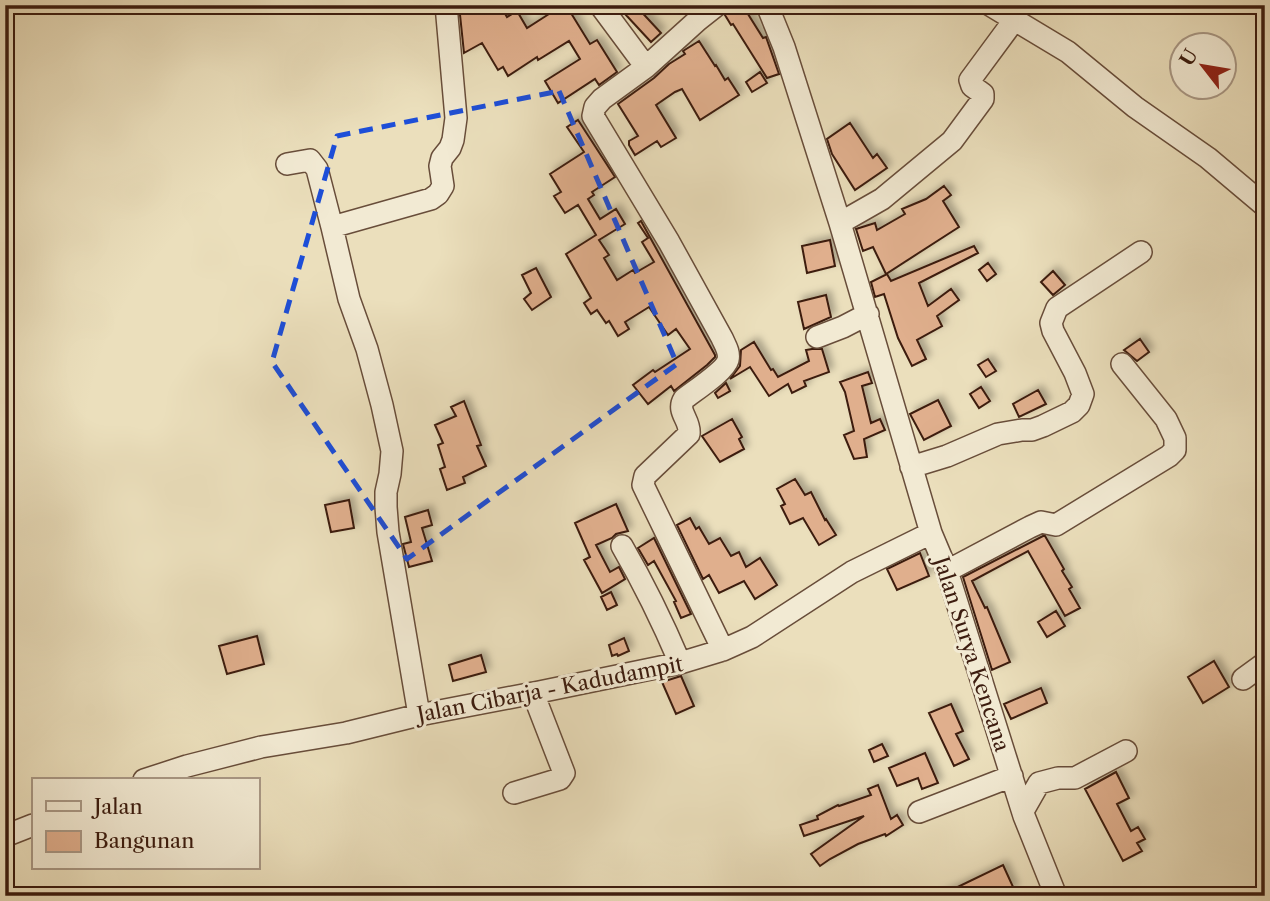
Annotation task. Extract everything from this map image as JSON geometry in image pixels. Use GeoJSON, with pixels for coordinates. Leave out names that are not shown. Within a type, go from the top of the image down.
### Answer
{"type":"FeatureCollection","features":[{"type":"Feature","properties":{"kind":"street"},"geometry":{"type":"LineString","coordinates":[[332,227],[431,199],[443,186],[440,166],[453,140],[456,118],[446,5]]}},
{"type":"Feature","properties":{"kind":"street"},"geometry":{"type":"LineString","coordinates":[[600,5],[646,67]]}},
{"type":"Feature","properties":{"kind":"street"},"geometry":{"type":"LineString","coordinates":[[718,5],[646,67],[602,99],[595,107],[593,116],[669,242],[728,351],[725,367],[681,404],[681,410],[690,428],[689,434],[645,476],[643,485],[723,650]]}},
{"type":"Feature","properties":{"kind":"street","name":"Jalan Surya Kencana"},"geometry":{"type":"LineString","coordinates":[[767,5],[784,47],[840,223],[931,533],[947,571],[1023,811],[1056,896]]}},
{"type":"Feature","properties":{"kind":"street"},"geometry":{"type":"LineString","coordinates":[[990,5],[1068,52],[1135,107],[1208,158],[1265,206]]}},
{"type":"Feature","properties":{"kind":"street"},"geometry":{"type":"LineString","coordinates":[[840,223],[882,198],[952,141],[983,99],[983,94],[972,86],[970,80],[1015,19]]}},
{"type":"Feature","properties":{"kind":"street"},"geometry":{"type":"LineString","coordinates":[[287,164],[310,160],[317,169],[349,299],[368,349],[382,405],[392,451],[386,492],[388,532],[419,715]]}},
{"type":"Feature","properties":{"kind":"street"},"geometry":{"type":"LineString","coordinates":[[911,467],[947,456],[998,434],[1032,430],[1072,412],[1079,405],[1083,394],[1053,331],[1052,316],[1058,307],[1141,252]]}},
{"type":"Feature","properties":{"kind":"street"},"geometry":{"type":"LineString","coordinates":[[817,337],[868,314]]}},
{"type":"Feature","properties":{"kind":"street"},"geometry":{"type":"LineString","coordinates":[[947,571],[1041,522],[1056,525],[1175,450],[1175,438],[1166,419],[1122,364]]}},
{"type":"Feature","properties":{"kind":"street","name":"Jalan Cibarja - Kadudampit"},"geometry":{"type":"LineString","coordinates":[[150,778],[261,747],[345,733],[419,715],[680,663],[723,650],[752,638],[852,572],[931,533]]}},
{"type":"Feature","properties":{"kind":"street"},"geometry":{"type":"LineString","coordinates":[[622,546],[646,589],[680,663]]}},
{"type":"Feature","properties":{"kind":"street"},"geometry":{"type":"LineString","coordinates":[[1243,679],[1265,663]]}},
{"type":"Feature","properties":{"kind":"street"},"geometry":{"type":"LineString","coordinates":[[514,793],[560,779],[564,773],[533,693]]}},
{"type":"Feature","properties":{"kind":"street"},"geometry":{"type":"LineString","coordinates":[[1023,811],[1040,783],[1058,778],[1074,778],[1126,751]]}},
{"type":"Feature","properties":{"kind":"street"},"geometry":{"type":"LineString","coordinates":[[919,812],[1012,776]]}},
{"type":"Feature","properties":{"kind":"street"},"geometry":{"type":"LineString","coordinates":[[5,836],[32,824]]}},
{"type":"Feature","properties":{"kind":"highlighted area"},"geometry":{"type":"Polygon","coordinates":[[[559,91],[677,364],[407,559],[272,362],[337,136],[559,91]]]}},
{"type":"Feature","properties":{"kind":"building"},"geometry":{"type":"Polygon","coordinates":[[[459,5],[500,5],[507,17],[517,11],[527,28],[549,14],[547,10],[555,5],[566,5],[590,44],[597,40],[617,72],[599,85],[595,79],[558,103],[545,81],[580,59],[569,41],[508,76],[503,67],[498,70],[482,43],[464,53],[459,5]]]}},
{"type":"Feature","properties":{"kind":"building"},"geometry":{"type":"Polygon","coordinates":[[[730,5],[754,5],[755,10],[748,14],[763,38],[766,37],[779,74],[767,78],[725,15],[730,5]]]}},
{"type":"Feature","properties":{"kind":"building"},"geometry":{"type":"Polygon","coordinates":[[[636,6],[661,33],[651,42],[626,15],[636,6]]]}},
{"type":"Feature","properties":{"kind":"building"},"geometry":{"type":"Polygon","coordinates":[[[699,41],[725,80],[728,78],[739,95],[700,120],[682,89],[675,92],[656,105],[676,138],[661,147],[657,141],[635,155],[629,141],[638,136],[618,104],[699,41]]]}},
{"type":"Feature","properties":{"kind":"building"},"geometry":{"type":"Polygon","coordinates":[[[760,72],[767,83],[752,92],[746,82],[760,72]]]}},
{"type":"Feature","properties":{"kind":"building"},"geometry":{"type":"Polygon","coordinates":[[[578,120],[615,177],[592,192],[594,195],[588,199],[600,219],[616,209],[625,224],[599,240],[609,255],[604,258],[617,280],[654,262],[642,242],[648,238],[638,223],[641,221],[715,355],[707,365],[674,391],[671,386],[648,404],[633,385],[690,349],[676,329],[668,335],[649,307],[625,322],[629,329],[618,336],[609,321],[606,323],[597,310],[591,314],[584,303],[591,298],[566,254],[596,235],[578,205],[565,213],[554,196],[561,192],[550,174],[584,152],[567,127],[578,120]]]}},
{"type":"Feature","properties":{"kind":"building"},"geometry":{"type":"Polygon","coordinates":[[[850,123],[873,158],[877,154],[887,168],[855,190],[832,154],[827,139],[850,123]]]}},
{"type":"Feature","properties":{"kind":"building"},"geometry":{"type":"Polygon","coordinates":[[[944,186],[951,195],[943,201],[959,227],[886,274],[873,247],[863,251],[856,229],[875,223],[877,230],[905,214],[902,209],[926,199],[944,186]]]}},
{"type":"Feature","properties":{"kind":"building"},"geometry":{"type":"Polygon","coordinates":[[[830,240],[835,266],[807,273],[802,246],[830,240]]]}},
{"type":"Feature","properties":{"kind":"building"},"geometry":{"type":"Polygon","coordinates":[[[974,246],[978,253],[919,283],[928,306],[951,289],[959,300],[937,316],[942,326],[917,340],[926,359],[912,366],[898,338],[884,294],[875,297],[871,282],[887,274],[891,281],[974,246]]]}},
{"type":"Feature","properties":{"kind":"building"},"geometry":{"type":"Polygon","coordinates":[[[988,263],[996,274],[987,281],[979,270],[988,263]]]}},
{"type":"Feature","properties":{"kind":"building"},"geometry":{"type":"Polygon","coordinates":[[[536,268],[551,297],[532,310],[524,299],[531,293],[522,275],[536,268]]]}},
{"type":"Feature","properties":{"kind":"building"},"geometry":{"type":"Polygon","coordinates":[[[1053,271],[1065,285],[1053,295],[1041,282],[1053,271]]]}},
{"type":"Feature","properties":{"kind":"building"},"geometry":{"type":"Polygon","coordinates":[[[826,295],[831,317],[804,329],[798,302],[826,295]]]}},
{"type":"Feature","properties":{"kind":"building"},"geometry":{"type":"Polygon","coordinates":[[[1140,339],[1149,352],[1137,361],[1124,350],[1140,339]]]}},
{"type":"Feature","properties":{"kind":"building"},"geometry":{"type":"Polygon","coordinates":[[[754,342],[778,377],[809,361],[806,350],[812,349],[822,349],[829,372],[804,381],[806,386],[792,393],[788,384],[769,396],[750,367],[730,379],[740,366],[741,350],[754,342]]]}},
{"type":"Feature","properties":{"kind":"building"},"geometry":{"type":"Polygon","coordinates":[[[988,359],[996,371],[986,377],[978,365],[988,359]]]}},
{"type":"Feature","properties":{"kind":"building"},"geometry":{"type":"Polygon","coordinates":[[[868,372],[872,383],[862,386],[871,423],[880,419],[885,430],[864,439],[867,457],[854,459],[844,435],[854,431],[840,382],[868,372]]]}},
{"type":"Feature","properties":{"kind":"building"},"geometry":{"type":"Polygon","coordinates":[[[726,383],[730,391],[718,398],[715,393],[726,383]]]}},
{"type":"Feature","properties":{"kind":"building"},"geometry":{"type":"Polygon","coordinates":[[[981,387],[990,401],[979,408],[970,394],[981,387]]]}},
{"type":"Feature","properties":{"kind":"building"},"geometry":{"type":"Polygon","coordinates":[[[1038,390],[1046,404],[1019,417],[1013,404],[1038,390]]]}},
{"type":"Feature","properties":{"kind":"building"},"geometry":{"type":"Polygon","coordinates":[[[938,400],[951,426],[924,440],[910,414],[938,400]]]}},
{"type":"Feature","properties":{"kind":"building"},"geometry":{"type":"Polygon","coordinates":[[[464,401],[481,445],[477,446],[486,466],[463,477],[465,483],[447,490],[440,469],[445,467],[438,445],[443,443],[435,425],[456,416],[451,407],[464,401]]]}},
{"type":"Feature","properties":{"kind":"building"},"geometry":{"type":"Polygon","coordinates":[[[732,419],[742,437],[739,439],[744,449],[720,462],[702,436],[732,419]]]}},
{"type":"Feature","properties":{"kind":"building"},"geometry":{"type":"Polygon","coordinates":[[[795,479],[805,495],[811,492],[836,535],[819,545],[803,518],[790,524],[781,506],[785,504],[777,489],[795,479]]]}},
{"type":"Feature","properties":{"kind":"building"},"geometry":{"type":"Polygon","coordinates":[[[349,500],[354,528],[331,532],[325,505],[349,500]]]}},
{"type":"Feature","properties":{"kind":"building"},"geometry":{"type":"Polygon","coordinates":[[[616,504],[628,531],[596,545],[610,572],[619,567],[625,579],[602,593],[584,560],[590,557],[575,523],[616,504]]]}},
{"type":"Feature","properties":{"kind":"building"},"geometry":{"type":"Polygon","coordinates":[[[428,510],[432,525],[422,528],[432,561],[409,567],[403,544],[411,542],[405,517],[428,510]]]}},
{"type":"Feature","properties":{"kind":"building"},"geometry":{"type":"Polygon","coordinates":[[[690,518],[709,544],[720,538],[731,556],[739,552],[746,567],[760,558],[777,585],[755,599],[744,581],[719,593],[709,575],[703,579],[677,525],[690,518]]]}},
{"type":"Feature","properties":{"kind":"building"},"geometry":{"type":"Polygon","coordinates":[[[1043,536],[1064,569],[1062,571],[1072,587],[1069,589],[1080,608],[1065,616],[1028,551],[972,581],[985,608],[987,607],[1010,662],[992,670],[963,577],[1043,536]]]}},
{"type":"Feature","properties":{"kind":"building"},"geometry":{"type":"Polygon","coordinates":[[[654,538],[691,614],[681,618],[674,602],[676,601],[654,561],[648,565],[638,548],[654,538]]]}},
{"type":"Feature","properties":{"kind":"building"},"geometry":{"type":"Polygon","coordinates":[[[920,553],[929,576],[897,590],[887,569],[920,553]]]}},
{"type":"Feature","properties":{"kind":"building"},"geometry":{"type":"Polygon","coordinates":[[[611,592],[617,605],[607,610],[601,597],[611,592]]]}},
{"type":"Feature","properties":{"kind":"building"},"geometry":{"type":"Polygon","coordinates":[[[1056,611],[1065,626],[1047,637],[1038,622],[1056,611]]]}},
{"type":"Feature","properties":{"kind":"building"},"geometry":{"type":"Polygon","coordinates":[[[257,636],[264,664],[227,674],[219,646],[257,636]]]}},
{"type":"Feature","properties":{"kind":"building"},"geometry":{"type":"Polygon","coordinates":[[[624,638],[629,651],[612,656],[609,645],[624,638]]]}},
{"type":"Feature","properties":{"kind":"building"},"geometry":{"type":"Polygon","coordinates":[[[481,655],[486,672],[453,681],[449,665],[481,655]]]}},
{"type":"Feature","properties":{"kind":"building"},"geometry":{"type":"Polygon","coordinates":[[[1214,661],[1229,687],[1203,703],[1188,677],[1214,661]]]}},
{"type":"Feature","properties":{"kind":"building"},"geometry":{"type":"Polygon","coordinates":[[[681,676],[694,706],[676,714],[662,682],[681,676]]]}},
{"type":"Feature","properties":{"kind":"building"},"geometry":{"type":"Polygon","coordinates":[[[1041,688],[1047,703],[1011,719],[1004,704],[1041,688]]]}},
{"type":"Feature","properties":{"kind":"building"},"geometry":{"type":"Polygon","coordinates":[[[951,704],[963,731],[956,734],[969,759],[954,766],[929,713],[951,704]]]}},
{"type":"Feature","properties":{"kind":"building"},"geometry":{"type":"Polygon","coordinates":[[[882,744],[888,756],[874,762],[869,750],[882,744]]]}},
{"type":"Feature","properties":{"kind":"building"},"geometry":{"type":"Polygon","coordinates":[[[925,753],[938,783],[922,789],[918,778],[897,786],[889,768],[925,753]]]}},
{"type":"Feature","properties":{"kind":"building"},"geometry":{"type":"Polygon","coordinates":[[[1116,772],[1129,798],[1117,804],[1131,831],[1138,827],[1145,839],[1137,843],[1142,851],[1123,861],[1085,789],[1116,772]]]}},
{"type":"Feature","properties":{"kind":"building"},"geometry":{"type":"Polygon","coordinates":[[[878,785],[891,819],[897,815],[903,825],[886,836],[885,834],[858,844],[820,866],[811,854],[864,816],[804,836],[800,825],[818,819],[817,816],[838,805],[871,795],[868,789],[878,785]]]}},
{"type":"Feature","properties":{"kind":"building"},"geometry":{"type":"Polygon","coordinates":[[[1003,865],[1014,889],[1000,896],[939,896],[1003,865]]]}}]}
